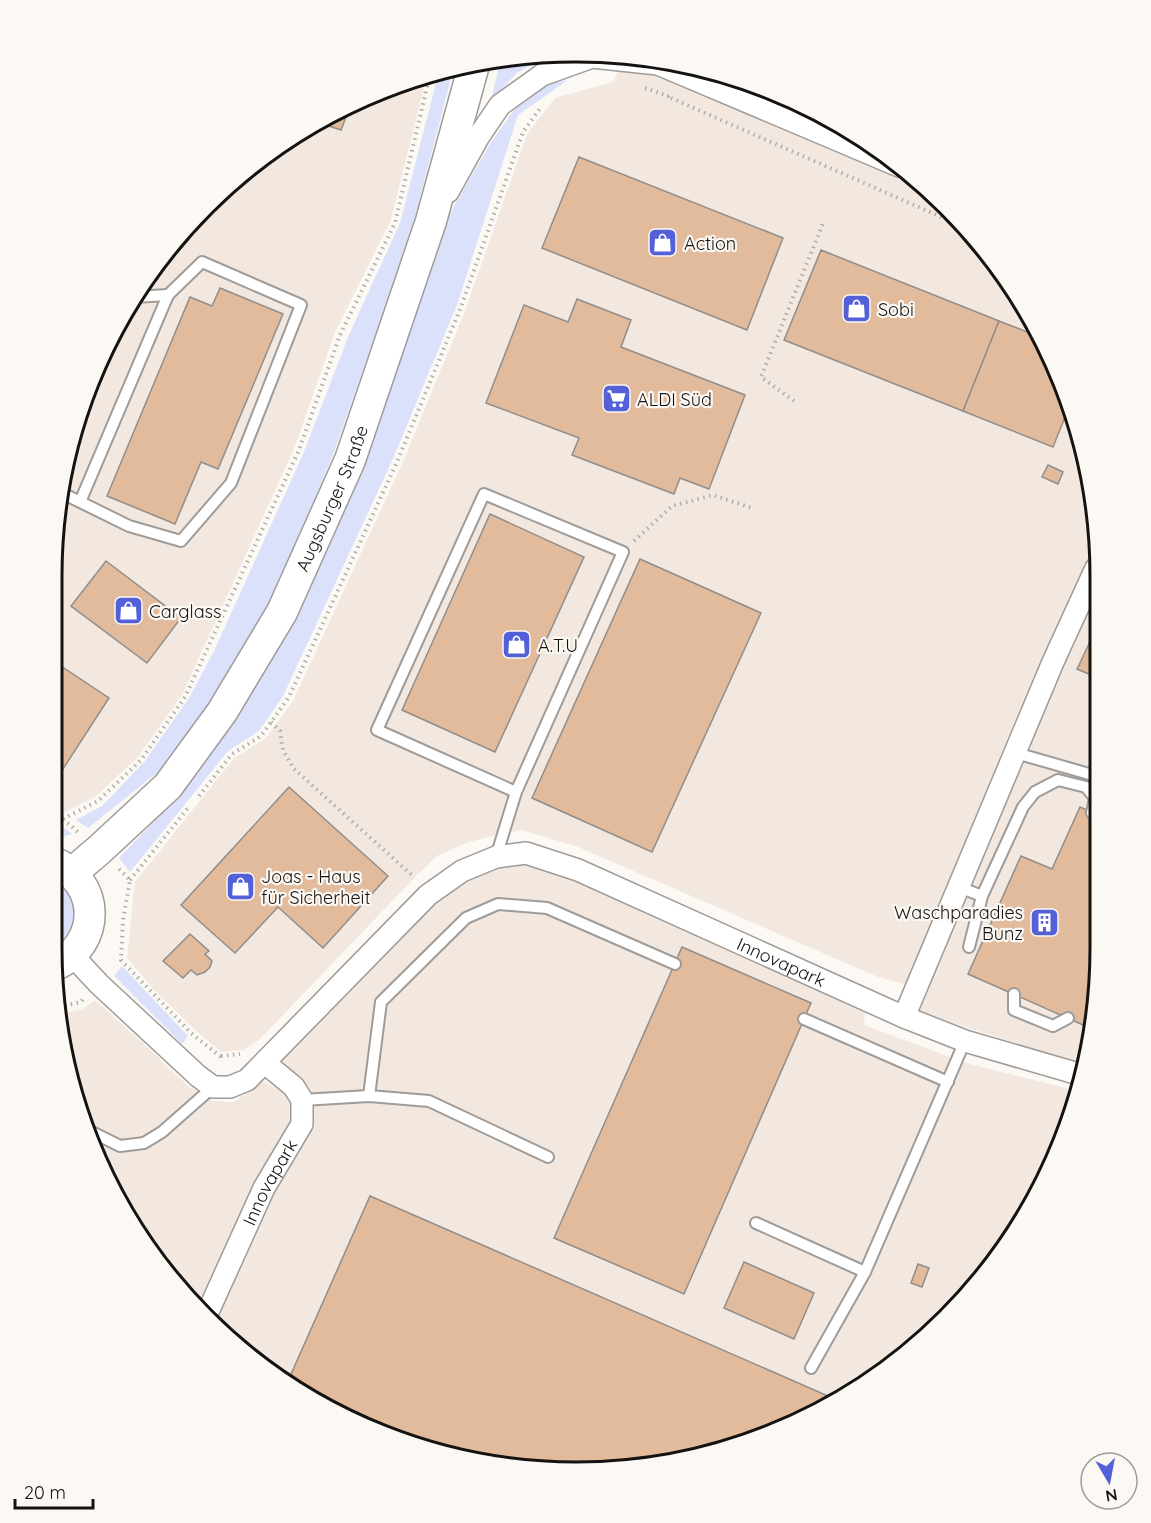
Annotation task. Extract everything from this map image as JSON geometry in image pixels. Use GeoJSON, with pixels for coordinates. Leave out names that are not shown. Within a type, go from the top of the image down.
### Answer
{"type":"FeatureCollection","features":[{"type":"Feature","properties":{"kind":"main road","name":"Augsburger Straße"},"geometry":{"type":"LineString","coordinates":[[62,867],[99,850],[168,786],[222,712],[282,612],[350,460],[431,221],[472,72]]}},
{"type":"Feature","properties":{"kind":"main road"},"geometry":{"type":"LineString","coordinates":[[62,867],[80,882],[86,892],[90,914],[85,937],[79,947],[63,961]]}},
{"type":"Feature","properties":{"kind":"street"},"geometry":{"type":"LineString","coordinates":[[431,221],[479,135],[501,105],[542,75],[567,62]]}},
{"type":"Feature","properties":{"kind":"street"},"geometry":{"type":"LineString","coordinates":[[675,71],[867,152]]}},
{"type":"Feature","properties":{"kind":"street"},"geometry":{"type":"LineString","coordinates":[[904,1017],[1053,662],[1090,581]]}},
{"type":"Feature","properties":{"kind":"street","name":"Innovapark"},"geometry":{"type":"LineString","coordinates":[[213,1087],[230,1087],[247,1080],[428,895],[462,871],[496,857],[526,854],[578,870],[904,1017],[965,1041],[1074,1073]]}},
{"type":"Feature","properties":{"kind":"street"},"geometry":{"type":"LineString","coordinates":[[63,961],[99,984],[189,1068],[213,1087]]}},
{"type":"Feature","properties":{"kind":"street"},"geometry":{"type":"LineString","coordinates":[[265,1063],[294,1087],[302,1100]]}},
{"type":"Feature","properties":{"kind":"street","name":"Innovapark"},"geometry":{"type":"LineString","coordinates":[[210,1308],[264,1188],[302,1124],[302,1100]]}},
{"type":"Feature","properties":{"kind":"lane"},"geometry":{"type":"LineString","coordinates":[[68,496],[80,502],[129,526],[182,541],[231,483],[301,305],[202,262],[168,296],[80,502]]}},
{"type":"Feature","properties":{"kind":"lane"},"geometry":{"type":"LineString","coordinates":[[144,297],[168,296]]}},
{"type":"Feature","properties":{"kind":"lane"},"geometry":{"type":"LineString","coordinates":[[496,857],[516,792],[623,552],[484,494],[377,730],[516,792]]}},
{"type":"Feature","properties":{"kind":"lane"},"geometry":{"type":"LineString","coordinates":[[1016,753],[1090,775]]}},
{"type":"Feature","properties":{"kind":"lane"},"geometry":{"type":"LineString","coordinates":[[969,947],[982,896],[1023,807],[1035,792],[1058,780],[1086,787],[1090,792]]}},
{"type":"Feature","properties":{"kind":"lane"},"geometry":{"type":"LineString","coordinates":[[958,887],[982,896]]}},
{"type":"Feature","properties":{"kind":"lane"},"geometry":{"type":"LineString","coordinates":[[369,1096],[381,1002],[466,918],[498,904],[547,908],[675,964]]}},
{"type":"Feature","properties":{"kind":"lane"},"geometry":{"type":"LineString","coordinates":[[1014,994],[1014,1010],[1053,1026],[1068,1018]]}},
{"type":"Feature","properties":{"kind":"lane"},"geometry":{"type":"LineString","coordinates":[[804,1019],[948,1082]]}},
{"type":"Feature","properties":{"kind":"lane"},"geometry":{"type":"LineString","coordinates":[[811,1368],[865,1272],[965,1041]]}},
{"type":"Feature","properties":{"kind":"lane"},"geometry":{"type":"LineString","coordinates":[[97,1135],[120,1146],[144,1143],[162,1131],[213,1087]]}},
{"type":"Feature","properties":{"kind":"lane"},"geometry":{"type":"LineString","coordinates":[[302,1100],[369,1096],[429,1101],[548,1157]]}},
{"type":"Feature","properties":{"kind":"lane"},"geometry":{"type":"LineString","coordinates":[[756,1223],[865,1272]]}},
{"type":"Feature","properties":{"kind":"path"},"geometry":{"type":"LineString","coordinates":[[668,96],[682,74]]}},
{"type":"Feature","properties":{"kind":"path"},"geometry":{"type":"LineString","coordinates":[[130,880],[63,819],[98,801],[141,760],[185,697],[298,450],[340,335],[395,223],[428,83]]}},
{"type":"Feature","properties":{"kind":"path"},"geometry":{"type":"LineString","coordinates":[[639,86],[668,96],[945,219]]}},
{"type":"Feature","properties":{"kind":"path"},"geometry":{"type":"LineString","coordinates":[[196,799],[232,754],[261,736],[289,698],[397,462],[460,307],[523,132],[546,101]]}},
{"type":"Feature","properties":{"kind":"path"},"geometry":{"type":"LineString","coordinates":[[794,401],[761,377],[824,221]]}},
{"type":"Feature","properties":{"kind":"path"},"geometry":{"type":"LineString","coordinates":[[623,552],[672,506],[713,495],[752,508]]}},
{"type":"Feature","properties":{"kind":"path"},"geometry":{"type":"LineString","coordinates":[[271,722],[280,731],[283,750],[294,769],[418,880],[428,895]]}},
{"type":"Feature","properties":{"kind":"path"},"geometry":{"type":"LineString","coordinates":[[188,808],[130,880],[123,920],[122,960],[191,1033],[221,1056],[213,1087]]}},
{"type":"Feature","properties":{"kind":"shaded area"},"geometry":{"type":"Polygon","coordinates":[[[533,64],[517,73],[491,100],[499,67],[533,64]]]}},
{"type":"Feature","properties":{"kind":"shaded area"},"geometry":{"type":"Polygon","coordinates":[[[623,64],[676,71],[709,79],[741,89],[803,115],[861,148],[914,189],[962,237],[1003,290],[1036,348],[1062,410],[1080,475],[1090,576],[1090,948],[1085,1015],[1076,1063],[916,1011],[922,989],[878,977],[578,847],[522,830],[466,843],[437,856],[260,1039],[244,1050],[221,1052],[154,990],[127,958],[135,882],[234,758],[265,739],[293,701],[402,464],[465,311],[527,134],[555,98],[613,82],[623,64]]]}},
{"type":"Feature","properties":{"kind":"shaded area"},"geometry":{"type":"Polygon","coordinates":[[[451,77],[414,220],[375,335],[333,455],[270,605],[213,704],[158,772],[88,828],[76,820],[102,806],[145,761],[189,698],[214,651],[304,452],[348,337],[400,223],[437,81],[451,77]]]}},
{"type":"Feature","properties":{"kind":"shaded area"},"geometry":{"type":"Polygon","coordinates":[[[568,80],[518,115],[457,305],[392,461],[283,696],[259,731],[228,751],[130,872],[119,858],[179,795],[233,719],[444,224],[490,144],[514,110],[545,85],[568,80]]]}},
{"type":"Feature","properties":{"kind":"shaded area"},"geometry":{"type":"Polygon","coordinates":[[[425,84],[391,220],[335,332],[294,449],[182,695],[137,758],[95,797],[63,813],[62,576],[66,508],[79,442],[89,410],[115,348],[130,318],[168,263],[212,212],[237,189],[290,148],[319,130],[379,101],[425,84]]]}},
{"type":"Feature","properties":{"kind":"shaded area"},"geometry":{"type":"Polygon","coordinates":[[[62,826],[72,834],[62,837],[62,826]]]}},
{"type":"Feature","properties":{"kind":"shaded area"},"geometry":{"type":"Polygon","coordinates":[[[525,864],[572,878],[865,1008],[864,1025],[966,1063],[1070,1089],[1050,1144],[1021,1205],[983,1260],[939,1311],[914,1334],[861,1375],[832,1393],[772,1422],[709,1444],[676,1452],[576,1462],[559,1461],[396,1429],[379,1422],[318,1393],[290,1375],[217,1316],[273,1189],[311,1127],[276,1061],[431,903],[463,880],[495,867],[525,864]]]}},
{"type":"Feature","properties":{"kind":"shaded area"},"geometry":{"type":"Polygon","coordinates":[[[62,883],[69,892],[74,910],[70,928],[62,940],[62,883]]]}},
{"type":"Feature","properties":{"kind":"shaded area"},"geometry":{"type":"Polygon","coordinates":[[[122,966],[188,1036],[182,1044],[114,976],[122,966]]]}},
{"type":"Feature","properties":{"kind":"shaded area"},"geometry":{"type":"Polygon","coordinates":[[[95,1000],[188,1086],[214,1101],[234,1102],[263,1081],[284,1093],[291,1105],[291,1122],[255,1182],[202,1301],[148,1233],[130,1204],[101,1144],[79,1081],[66,1015],[66,1013],[83,1009],[95,1000]]]}},
{"type":"Feature","properties":{"kind":"building"},"geometry":{"type":"Polygon","coordinates":[[[346,116],[341,130],[328,126],[346,116]]]}},
{"type":"Feature","properties":{"kind":"building","name":"Action"},"geometry":{"type":"Polygon","coordinates":[[[579,157],[783,238],[747,330],[542,248],[579,157]]]}},
{"type":"Feature","properties":{"kind":"building"},"geometry":{"type":"Polygon","coordinates":[[[821,250],[999,321],[963,411],[784,340],[821,250]]]}},
{"type":"Feature","properties":{"kind":"building"},"geometry":{"type":"Polygon","coordinates":[[[220,288],[283,314],[218,469],[201,462],[175,524],[107,496],[190,297],[212,306],[220,288]]]}},
{"type":"Feature","properties":{"kind":"building","name":"ALDI Süd"},"geometry":{"type":"Polygon","coordinates":[[[577,299],[631,320],[621,347],[745,395],[709,489],[680,478],[674,494],[572,455],[579,438],[486,403],[524,305],[568,322],[577,299]]]}},
{"type":"Feature","properties":{"kind":"building"},"geometry":{"type":"Polygon","coordinates":[[[999,321],[1028,332],[1050,379],[1065,418],[1053,447],[963,411],[999,321]]]}},
{"type":"Feature","properties":{"kind":"building"},"geometry":{"type":"Polygon","coordinates":[[[1048,465],[1063,472],[1058,484],[1042,477],[1048,465]]]}},
{"type":"Feature","properties":{"kind":"building"},"geometry":{"type":"Polygon","coordinates":[[[490,514],[584,557],[495,752],[402,710],[490,514]]]}},
{"type":"Feature","properties":{"kind":"building"},"geometry":{"type":"Polygon","coordinates":[[[640,559],[761,613],[652,852],[532,798],[640,559]]]}},
{"type":"Feature","properties":{"kind":"building"},"geometry":{"type":"Polygon","coordinates":[[[106,561],[181,618],[147,663],[71,606],[106,561]]]}},
{"type":"Feature","properties":{"kind":"building"},"geometry":{"type":"Polygon","coordinates":[[[1090,642],[1090,674],[1077,669],[1090,642]]]}},
{"type":"Feature","properties":{"kind":"building"},"geometry":{"type":"Polygon","coordinates":[[[62,667],[109,698],[62,770],[62,667]]]}},
{"type":"Feature","properties":{"kind":"building"},"geometry":{"type":"Polygon","coordinates":[[[289,787],[388,876],[323,948],[278,907],[235,953],[181,905],[289,787]]]}},
{"type":"Feature","properties":{"kind":"building","name":"Waschparadies Bunz"},"geometry":{"type":"Polygon","coordinates":[[[1080,807],[1090,811],[1090,948],[1083,1025],[968,974],[1021,856],[1052,869],[1080,807]]]}},
{"type":"Feature","properties":{"kind":"building"},"geometry":{"type":"Polygon","coordinates":[[[190,934],[209,951],[205,954],[212,961],[205,972],[197,975],[191,970],[183,978],[163,961],[190,934]]]}},
{"type":"Feature","properties":{"kind":"building"},"geometry":{"type":"Polygon","coordinates":[[[682,947],[811,1003],[684,1294],[554,1238],[682,947]]]}},
{"type":"Feature","properties":{"kind":"building"},"geometry":{"type":"Polygon","coordinates":[[[370,1196],[827,1396],[772,1422],[709,1444],[643,1457],[576,1462],[508,1457],[442,1444],[410,1434],[348,1408],[291,1375],[370,1196]]]}},
{"type":"Feature","properties":{"kind":"building"},"geometry":{"type":"Polygon","coordinates":[[[744,1262],[814,1293],[794,1339],[724,1308],[744,1262]]]}},
{"type":"Feature","properties":{"kind":"building"},"geometry":{"type":"Polygon","coordinates":[[[918,1264],[929,1268],[922,1287],[911,1283],[918,1264]]]}},
{"type":"Feature","properties":{"kind":"place","name":"Action"},"geometry":{"type":"Point","coordinates":[663,243]}},
{"type":"Feature","properties":{"kind":"place","name":"Sobi"},"geometry":{"type":"Point","coordinates":[857,309]}},
{"type":"Feature","properties":{"kind":"place","name":"ALDI Süd"},"geometry":{"type":"Point","coordinates":[616,399]}},
{"type":"Feature","properties":{"kind":"place","name":"Carglass"},"geometry":{"type":"Point","coordinates":[128,611]}},
{"type":"Feature","properties":{"kind":"place","name":"A.T.U"},"geometry":{"type":"Point","coordinates":[517,645]}},
{"type":"Feature","properties":{"kind":"place","name":"Joas - Haus für Sicherheit"},"geometry":{"type":"Point","coordinates":[240,886]}},
{"type":"Feature","properties":{"kind":"place","name":"Waschparadies Bunz"},"geometry":{"type":"Point","coordinates":[1044,922]}}]}
